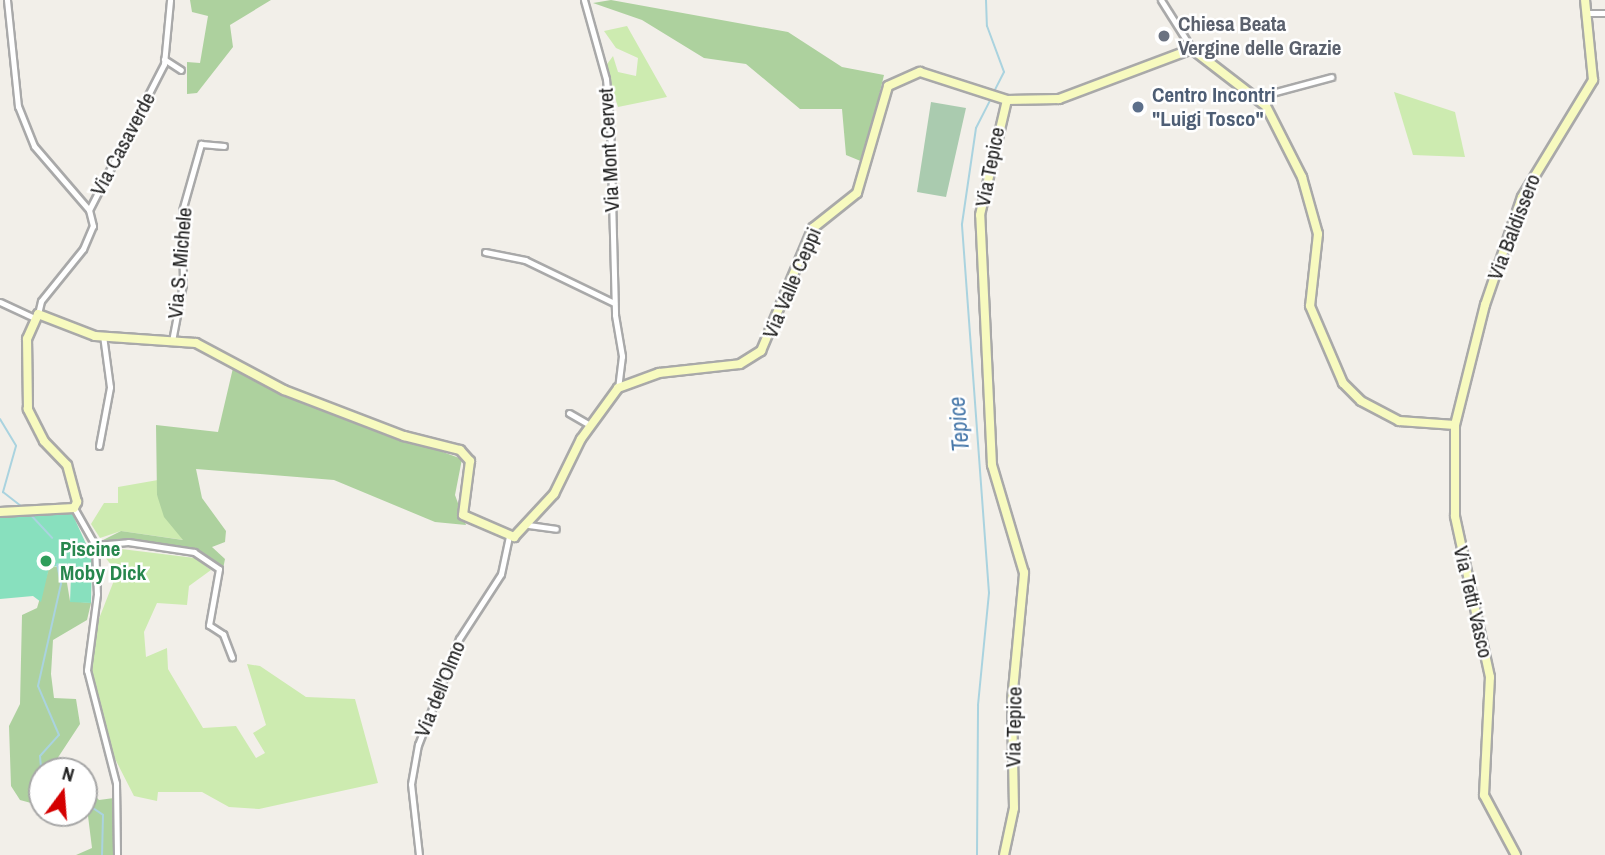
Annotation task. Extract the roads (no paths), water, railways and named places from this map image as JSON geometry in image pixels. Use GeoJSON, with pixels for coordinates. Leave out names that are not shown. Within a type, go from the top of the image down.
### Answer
{"type":"FeatureCollection","features":[{"type":"Feature","properties":{"kind":"street"},"geometry":{"type":"LineString","coordinates":[[7,0],[18,106],[34,146],[89,210]]}},
{"type":"Feature","properties":{"kind":"street","name":"Via Casaverde"},"geometry":{"type":"LineString","coordinates":[[36,316],[41,301],[83,249],[93,226],[89,210],[164,59],[170,0]]}},
{"type":"Feature","properties":{"kind":"street","name":"Via Mont Cervet"},"geometry":{"type":"LineString","coordinates":[[584,0],[607,93],[614,303],[622,356],[618,388]]}},
{"type":"Feature","properties":{"kind":"street"},"geometry":{"type":"LineString","coordinates":[[1161,0],[1192,49],[1257,97],[1315,206],[1310,306],[1343,383],[1361,401],[1399,421],[1455,425]]}},
{"type":"Feature","properties":{"kind":"street","name":"Via Baldissero"},"geometry":{"type":"LineString","coordinates":[[1455,425],[1518,206],[1593,80],[1585,0]]}},
{"type":"Feature","properties":{"kind":"street"},"geometry":{"type":"LineString","coordinates":[[1587,13],[1605,13]]}},
{"type":"Feature","properties":{"kind":"street","name":"Via Tepice"},"geometry":{"type":"LineString","coordinates":[[1004,855],[1014,808],[1012,701],[1024,573],[992,465],[981,215],[1003,99],[1059,99],[1192,49]]}},
{"type":"Feature","properties":{"kind":"street"},"geometry":{"type":"LineString","coordinates":[[164,59],[181,70]]}},
{"type":"Feature","properties":{"kind":"street","name":"Via Valle Ceppi"},"geometry":{"type":"LineString","coordinates":[[618,388],[659,373],[740,364],[761,351],[813,228],[857,193],[888,86],[920,72],[1003,99]]}},
{"type":"Feature","properties":{"kind":"street"},"geometry":{"type":"LineString","coordinates":[[1257,97],[1331,77]]}},
{"type":"Feature","properties":{"kind":"street","name":"Via S. Michele"},"geometry":{"type":"LineString","coordinates":[[172,341],[183,284],[181,211],[201,144],[224,146]]}},
{"type":"Feature","properties":{"kind":"street"},"geometry":{"type":"LineString","coordinates":[[485,252],[525,260],[614,303]]}},
{"type":"Feature","properties":{"kind":"street"},"geometry":{"type":"LineString","coordinates":[[0,302],[80,333],[196,343],[273,385],[388,430],[460,450],[470,461],[463,515],[509,536],[529,525],[590,425],[618,388]]}},
{"type":"Feature","properties":{"kind":"street"},"geometry":{"type":"LineString","coordinates":[[36,316],[27,339],[28,409],[44,441],[66,465],[77,494],[74,508],[95,545],[97,587],[87,670],[116,783],[117,855]]}},
{"type":"Feature","properties":{"kind":"street"},"geometry":{"type":"LineString","coordinates":[[99,446],[110,387],[103,335]]}},
{"type":"Feature","properties":{"kind":"street"},"geometry":{"type":"LineString","coordinates":[[569,413],[590,425]]}},
{"type":"Feature","properties":{"kind":"street","name":"Via Tetti Vasco"},"geometry":{"type":"LineString","coordinates":[[1455,425],[1455,516],[1490,677],[1484,795],[1516,855]]}},
{"type":"Feature","properties":{"kind":"street"},"geometry":{"type":"LineString","coordinates":[[0,512],[74,508]]}},
{"type":"Feature","properties":{"kind":"street"},"geometry":{"type":"LineString","coordinates":[[529,525],[556,529]]}},
{"type":"Feature","properties":{"kind":"street","name":"Via dell'Olmo"},"geometry":{"type":"LineString","coordinates":[[419,855],[411,784],[418,744],[459,639],[501,574],[509,536]]}},
{"type":"Feature","properties":{"kind":"street"},"geometry":{"type":"LineString","coordinates":[[95,545],[128,542],[194,552],[219,569],[209,625],[223,634],[232,657]]}},
{"type":"Feature","properties":{"kind":"waterway","name":"Tepice"},"geometry":{"type":"LineString","coordinates":[[986,0],[987,26],[1004,72],[994,92]]}},
{"type":"Feature","properties":{"kind":"waterway","name":"Tepice"},"geometry":{"type":"LineString","coordinates":[[977,855],[978,705],[989,593],[962,224],[976,128],[990,100]]}},
{"type":"Feature","properties":{"kind":"waterway"},"geometry":{"type":"LineString","coordinates":[[0,419],[16,446],[3,492],[22,507]]}},
{"type":"Feature","properties":{"kind":"waterway"},"geometry":{"type":"LineString","coordinates":[[29,513],[52,538]]}},
{"type":"Feature","properties":{"kind":"waterway"},"geometry":{"type":"LineString","coordinates":[[40,757],[59,735],[38,686],[61,584],[57,564]]}},
{"type":"Feature","properties":{"kind":"waterway"},"geometry":{"type":"LineString","coordinates":[[98,812],[103,815],[102,855]]}},
{"type":"Feature","properties":{"kind":"place","name":"Chiesa Beata Vergine delle Grazie"},"geometry":{"type":"Point","coordinates":[1164,36]}},
{"type":"Feature","properties":{"kind":"place","name":"Centro Incontri \"Luigi Tosco\""},"geometry":{"type":"Point","coordinates":[1138,107]}},
{"type":"Feature","properties":{"kind":"place","name":"Piscine Moby Dick"},"geometry":{"type":"Point","coordinates":[46,561]}}]}
